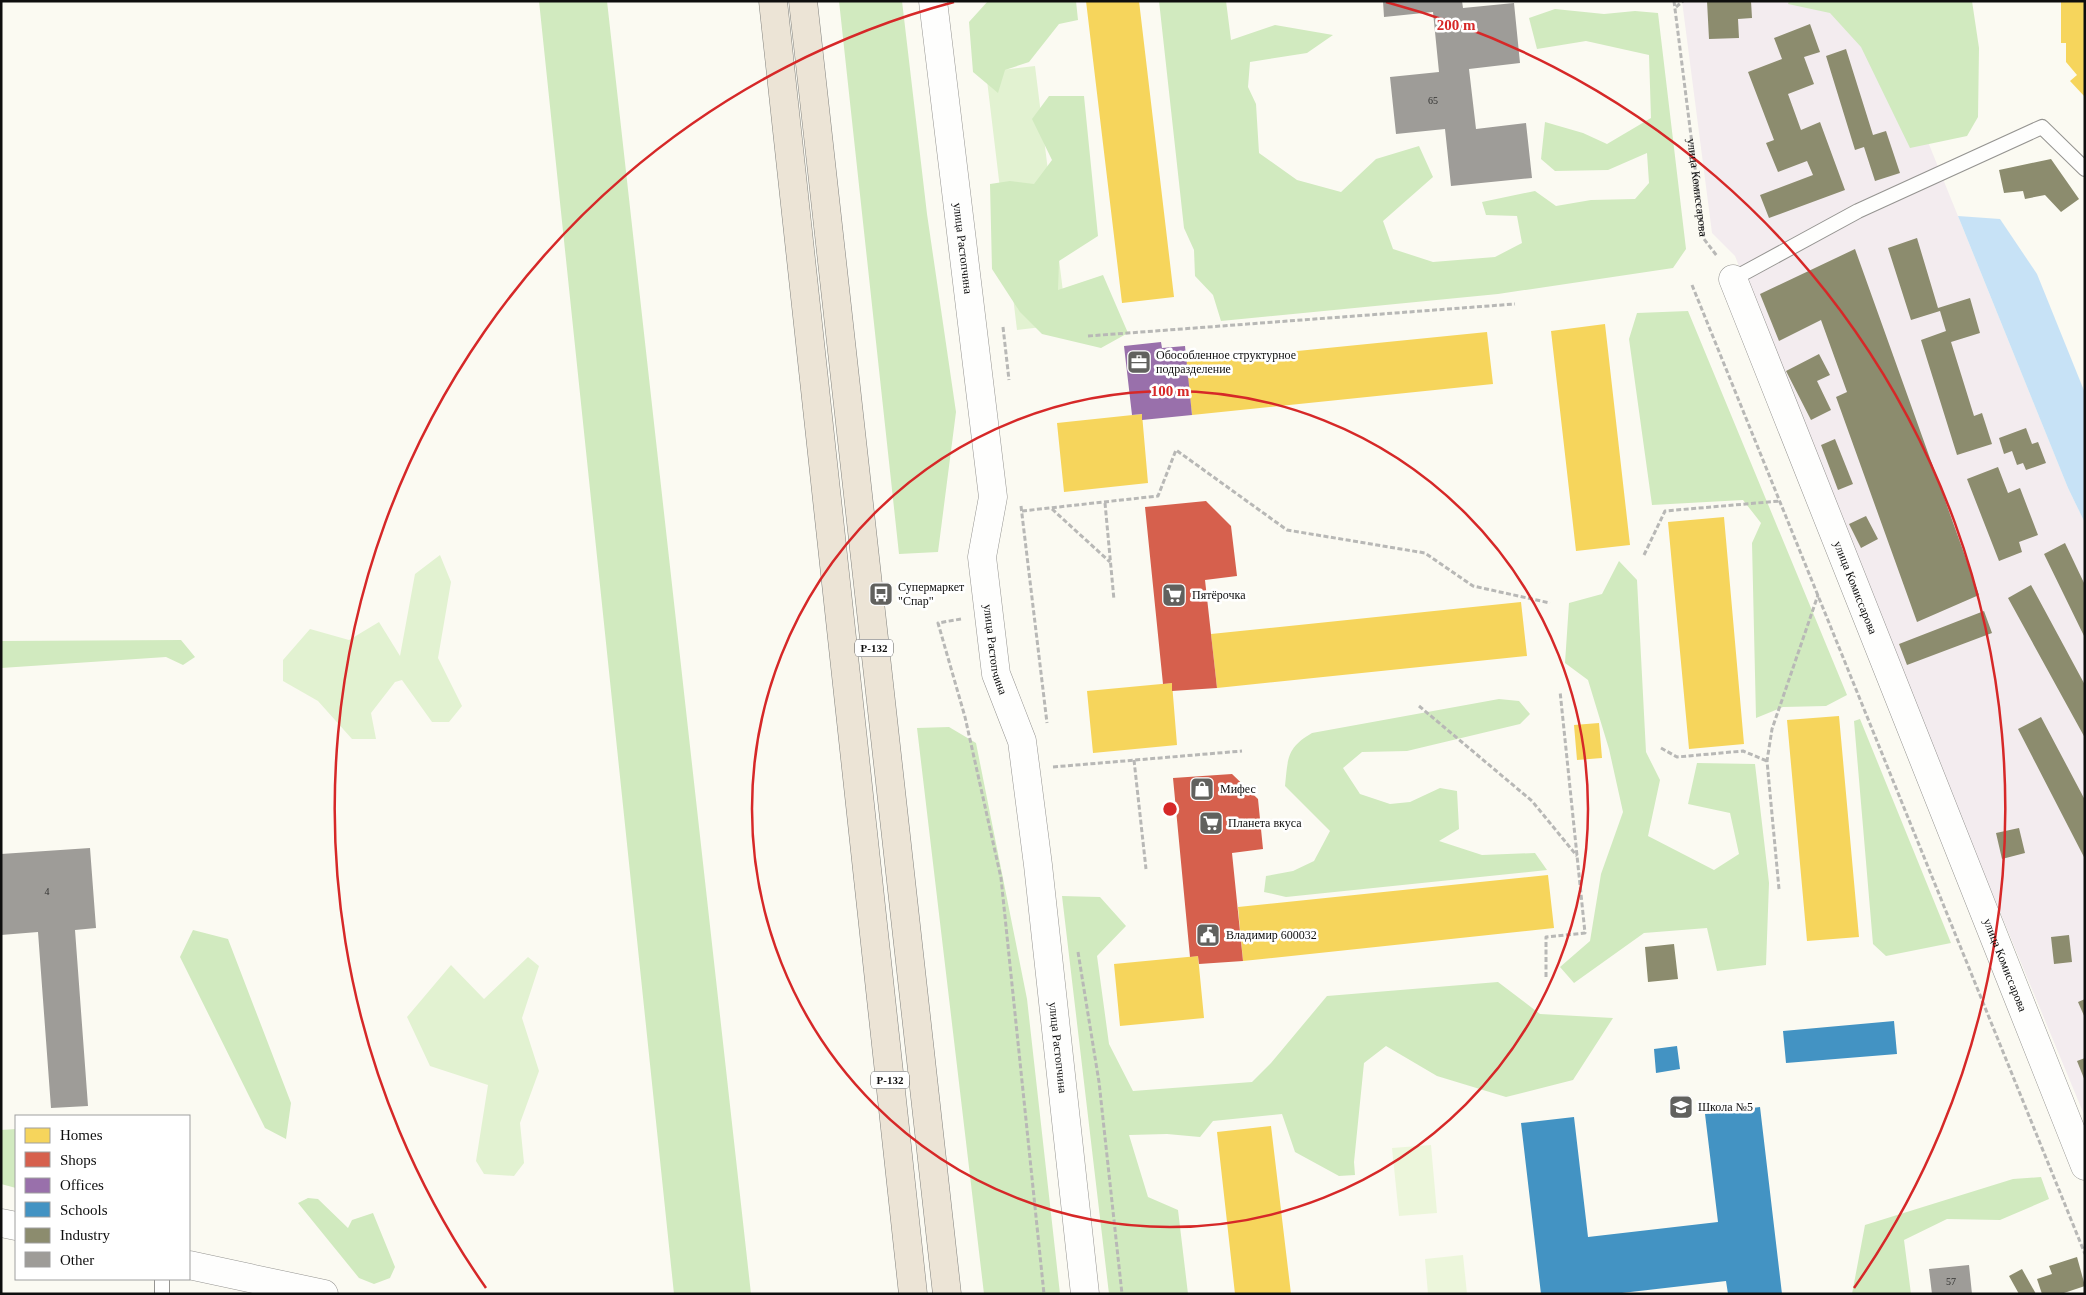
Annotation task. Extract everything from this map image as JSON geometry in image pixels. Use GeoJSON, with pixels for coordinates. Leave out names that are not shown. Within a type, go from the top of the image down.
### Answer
{"type":"FeatureCollection","features":[{"type":"Feature","properties":{"kind":"highway","name":"Р-132"},"geometry":{"type":"LineString","coordinates":[[773,1],[913,1294]]}},
{"type":"Feature","properties":{"kind":"highway","name":"Р-132"},"geometry":{"type":"LineString","coordinates":[[803,1],[947,1294]]}},
{"type":"Feature","properties":{"kind":"street","name":"улица Растопчина"},"geometry":{"type":"LineString","coordinates":[[933,1],[994,497],[982,557],[996,674],[1022,741],[1038,865],[1085,1294]]}},
{"type":"Feature","properties":{"kind":"street","name":"улица Комиссарова"},"geometry":{"type":"LineString","coordinates":[[1734,279],[2085,1166]]}},
{"type":"Feature","properties":{"kind":"street"},"geometry":{"type":"LineString","coordinates":[[1,1222],[15,1226]]}},
{"type":"Feature","properties":{"kind":"street"},"geometry":{"type":"LineString","coordinates":[[190,1264],[324,1294]]}},
{"type":"Feature","properties":{"kind":"lane"},"geometry":{"type":"LineString","coordinates":[[1734,279],[1858,211],[2042,127],[2085,169]]}},
{"type":"Feature","properties":{"kind":"lane"},"geometry":{"type":"LineString","coordinates":[[162,1280],[162,1294]]}},
{"type":"Feature","properties":{"kind":"path","name":"улица Комиссарова"},"geometry":{"type":"LineString","coordinates":[[1674,1],[1704,239],[1734,279]]}},
{"type":"Feature","properties":{"kind":"path"},"geometry":{"type":"LineString","coordinates":[[1675,7],[1683,1]]}},
{"type":"Feature","properties":{"kind":"path"},"geometry":{"type":"LineString","coordinates":[[1692,285],[2085,1254]]}},
{"type":"Feature","properties":{"kind":"path"},"geometry":{"type":"LineString","coordinates":[[1088,336],[1515,304]]}},
{"type":"Feature","properties":{"kind":"path"},"geometry":{"type":"LineString","coordinates":[[1002,322],[1010,389]]}},
{"type":"Feature","properties":{"kind":"path"},"geometry":{"type":"LineString","coordinates":[[990,514],[1158,496],[1176,450],[1287,530],[1425,553],[1473,586],[1550,604]]}},
{"type":"Feature","properties":{"kind":"path"},"geometry":{"type":"LineString","coordinates":[[1644,555],[1665,511],[1780,501]]}},
{"type":"Feature","properties":{"kind":"path"},"geometry":{"type":"LineString","coordinates":[[1021,502],[1048,728]]}},
{"type":"Feature","properties":{"kind":"path"},"geometry":{"type":"LineString","coordinates":[[1105,503],[1114,600]]}},
{"type":"Feature","properties":{"kind":"path"},"geometry":{"type":"LineString","coordinates":[[1052,508],[1111,563]]}},
{"type":"Feature","properties":{"kind":"path"},"geometry":{"type":"LineString","coordinates":[[1779,889],[1767,761],[1772,729],[1818,594]]}},
{"type":"Feature","properties":{"kind":"path"},"geometry":{"type":"LineString","coordinates":[[938,623],[965,716],[1001,878],[1044,1294]]}},
{"type":"Feature","properties":{"kind":"path"},"geometry":{"type":"LineString","coordinates":[[1546,977],[1546,937],[1585,933],[1560,691]]}},
{"type":"Feature","properties":{"kind":"path"},"geometry":{"type":"LineString","coordinates":[[1419,706],[1532,801],[1577,856]]}},
{"type":"Feature","properties":{"kind":"path"},"geometry":{"type":"LineString","coordinates":[[1661,748],[1677,757],[1743,751],[1767,761]]}},
{"type":"Feature","properties":{"kind":"path"},"geometry":{"type":"LineString","coordinates":[[1052,768],[1242,751]]}},
{"type":"Feature","properties":{"kind":"path"},"geometry":{"type":"LineString","coordinates":[[1051,758],[1053,777]]}},
{"type":"Feature","properties":{"kind":"path"},"geometry":{"type":"LineString","coordinates":[[1134,760],[1146,869]]}},
{"type":"Feature","properties":{"kind":"path"},"geometry":{"type":"LineString","coordinates":[[1077,945],[1099,1082],[1122,1294]]}},
{"type":"Feature","properties":{"kind":"shaded area"},"geometry":{"type":"Polygon","coordinates":[[[1682,1],[1871,1],[2068,488],[2085,523],[2085,1117],[1853,557],[1735,256],[1712,233],[1682,1]]]}},
{"type":"Feature","properties":{"kind":"green space"},"geometry":{"type":"Polygon","coordinates":[[[539,1],[607,1],[751,1294],[674,1294],[539,1]]]}},
{"type":"Feature","properties":{"kind":"green space"},"geometry":{"type":"Polygon","coordinates":[[[839,1],[902,1],[927,214],[956,412],[938,552],[899,554],[839,1]]]}},
{"type":"Feature","properties":{"kind":"green space"},"geometry":{"type":"Polygon","coordinates":[[[988,1],[1076,1],[1078,20],[1059,24],[1029,62],[1005,70],[998,93],[973,72],[969,22],[988,1]]]}},
{"type":"Feature","properties":{"kind":"green space"},"geometry":{"type":"Polygon","coordinates":[[[1159,1],[1226,1],[1231,40],[1275,25],[1333,35],[1307,53],[1250,62],[1248,87],[1256,104],[1259,153],[1297,180],[1341,192],[1376,159],[1419,146],[1433,177],[1383,221],[1393,249],[1433,262],[1495,257],[1522,243],[1517,216],[1486,215],[1482,202],[1535,191],[1556,206],[1591,200],[1635,199],[1649,183],[1647,153],[1608,170],[1555,171],[1541,159],[1545,122],[1583,133],[1607,144],[1651,118],[1649,55],[1586,41],[1537,49],[1529,18],[1555,9],[1604,14],[1635,11],[1658,13],[1686,249],[1673,268],[1498,294],[1221,321],[1213,295],[1195,276],[1194,250],[1184,228],[1159,1]]]}},
{"type":"Feature","properties":{"kind":"green space"},"geometry":{"type":"Polygon","coordinates":[[[1789,1],[1972,1],[1979,48],[1978,117],[1967,136],[1910,148],[1861,47],[1830,13],[1788,4],[1789,1]]]}},
{"type":"Feature","properties":{"kind":"green space"},"geometry":{"type":"Polygon","coordinates":[[[1035,66],[1067,324],[1017,330],[986,72],[1035,66]]]}},
{"type":"Feature","properties":{"kind":"green space"},"geometry":{"type":"Polygon","coordinates":[[[1049,96],[1084,96],[1098,236],[1059,261],[1058,290],[1103,275],[1128,333],[1101,348],[1042,334],[1020,312],[992,269],[990,184],[1010,181],[1034,184],[1052,160],[1032,119],[1049,96]]]}},
{"type":"Feature","properties":{"kind":"green space"},"geometry":{"type":"Polygon","coordinates":[[[1688,311],[1847,695],[1826,706],[1783,707],[1756,718],[1752,543],[1761,523],[1743,500],[1652,505],[1629,339],[1637,313],[1688,311]]]}},
{"type":"Feature","properties":{"kind":"green space"},"geometry":{"type":"Polygon","coordinates":[[[440,555],[451,582],[438,658],[462,706],[449,722],[432,722],[402,680],[395,682],[371,713],[376,739],[352,739],[318,701],[283,681],[283,660],[310,629],[349,640],[379,622],[400,656],[415,574],[440,555]]]}},
{"type":"Feature","properties":{"kind":"green space"},"geometry":{"type":"Polygon","coordinates":[[[1619,561],[1637,580],[1646,752],[1660,780],[1648,836],[1714,870],[1739,854],[1730,813],[1688,804],[1697,763],[1755,764],[1769,883],[1766,965],[1717,971],[1707,928],[1644,933],[1574,983],[1560,967],[1590,941],[1601,874],[1623,812],[1609,749],[1588,680],[1565,663],[1569,603],[1602,594],[1619,561]]]}},
{"type":"Feature","properties":{"kind":"green space"},"geometry":{"type":"Polygon","coordinates":[[[181,640],[195,657],[183,665],[166,657],[1,668],[1,641],[181,640]]]}},
{"type":"Feature","properties":{"kind":"green space"},"geometry":{"type":"Polygon","coordinates":[[[1499,699],[1519,701],[1530,714],[1520,724],[1407,751],[1362,752],[1343,768],[1360,794],[1390,804],[1410,802],[1440,788],[1457,791],[1459,829],[1439,841],[1482,855],[1535,853],[1547,870],[1286,897],[1264,892],[1266,876],[1293,871],[1314,861],[1330,831],[1285,786],[1290,755],[1303,738],[1312,733],[1499,699]]]}},
{"type":"Feature","properties":{"kind":"green space"},"geometry":{"type":"Polygon","coordinates":[[[1860,719],[1951,943],[1886,956],[1873,944],[1854,721],[1860,719]]]}},
{"type":"Feature","properties":{"kind":"green space"},"geometry":{"type":"Polygon","coordinates":[[[949,727],[976,743],[1027,999],[1060,1294],[984,1294],[917,728],[949,727]]]}},
{"type":"Feature","properties":{"kind":"green space"},"geometry":{"type":"Polygon","coordinates":[[[1062,896],[1100,897],[1126,926],[1097,956],[1109,1044],[1133,1091],[1252,1082],[1271,1063],[1327,996],[1498,982],[1540,1014],[1613,1018],[1573,1080],[1506,1097],[1437,1076],[1386,1046],[1364,1063],[1354,1162],[1355,1175],[1339,1176],[1295,1152],[1282,1114],[1213,1121],[1200,1137],[1167,1134],[1129,1135],[1148,1197],[1178,1210],[1188,1294],[1109,1294],[1062,896]]]}},
{"type":"Feature","properties":{"kind":"green space"},"geometry":{"type":"Polygon","coordinates":[[[193,930],[228,939],[291,1103],[286,1139],[265,1128],[180,957],[193,930]]]}},
{"type":"Feature","properties":{"kind":"green space"},"geometry":{"type":"Polygon","coordinates":[[[528,957],[539,966],[522,1018],[539,1071],[520,1123],[524,1163],[514,1176],[484,1174],[476,1161],[488,1085],[430,1066],[407,1017],[451,965],[484,999],[528,957]]]}},
{"type":"Feature","properties":{"kind":"green space"},"geometry":{"type":"Polygon","coordinates":[[[15,1129],[15,1188],[1,1184],[1,1130],[15,1129]]]}},
{"type":"Feature","properties":{"kind":"green space"},"geometry":{"type":"Polygon","coordinates":[[[1431,1145],[1437,1213],[1399,1216],[1392,1148],[1431,1145]]]}},
{"type":"Feature","properties":{"kind":"green space"},"geometry":{"type":"Polygon","coordinates":[[[2041,1177],[2049,1199],[2000,1220],[1947,1219],[1904,1240],[1911,1294],[1852,1294],[1865,1225],[2013,1179],[2041,1177]]]}},
{"type":"Feature","properties":{"kind":"green space"},"geometry":{"type":"Polygon","coordinates":[[[308,1198],[318,1199],[348,1228],[352,1220],[373,1213],[395,1267],[390,1278],[374,1284],[359,1278],[298,1203],[308,1198]]]}},
{"type":"Feature","properties":{"kind":"green space"},"geometry":{"type":"Polygon","coordinates":[[[1463,1255],[1467,1294],[1428,1294],[1425,1259],[1463,1255]]]}},
{"type":"Feature","properties":{"kind":"water"},"geometry":{"type":"Polygon","coordinates":[[[1958,216],[2000,219],[2037,274],[2085,393],[2085,523],[2068,488],[1958,216]]]}},
{"type":"Feature","properties":{"kind":"building: Homes"},"geometry":{"type":"Polygon","coordinates":[[[1086,1],[1139,1],[1174,297],[1122,303],[1086,1]]]}},
{"type":"Feature","properties":{"kind":"building: Homes"},"geometry":{"type":"Polygon","coordinates":[[[2061,1],[2085,1],[2085,97],[2070,81],[2077,75],[2066,62],[2066,43],[2061,43],[2061,1]]]}},
{"type":"Feature","properties":{"kind":"building: Homes"},"geometry":{"type":"Polygon","coordinates":[[[1605,324],[1630,545],[1576,551],[1551,331],[1605,324]]]}},
{"type":"Feature","properties":{"kind":"building: Homes"},"geometry":{"type":"Polygon","coordinates":[[[1487,332],[1493,384],[1192,415],[1186,362],[1487,332]]]}},
{"type":"Feature","properties":{"kind":"building: Homes"},"geometry":{"type":"Polygon","coordinates":[[[1142,414],[1148,483],[1064,492],[1057,423],[1142,414]]]}},
{"type":"Feature","properties":{"kind":"building: Homes"},"geometry":{"type":"Polygon","coordinates":[[[1724,517],[1744,744],[1689,749],[1668,522],[1724,517]]]}},
{"type":"Feature","properties":{"kind":"building: Homes"},"geometry":{"type":"Polygon","coordinates":[[[1521,602],[1527,656],[1217,688],[1211,634],[1521,602]]]}},
{"type":"Feature","properties":{"kind":"building: Homes"},"geometry":{"type":"Polygon","coordinates":[[[1172,683],[1177,745],[1093,753],[1087,691],[1172,683]]]}},
{"type":"Feature","properties":{"kind":"building: Homes"},"geometry":{"type":"Polygon","coordinates":[[[1839,716],[1859,937],[1807,941],[1787,720],[1839,716]]]}},
{"type":"Feature","properties":{"kind":"building: Homes"},"geometry":{"type":"Polygon","coordinates":[[[1599,723],[1602,758],[1577,760],[1574,725],[1599,723]]]}},
{"type":"Feature","properties":{"kind":"building: Homes"},"geometry":{"type":"Polygon","coordinates":[[[1548,875],[1554,928],[1243,961],[1238,907],[1548,875]]]}},
{"type":"Feature","properties":{"kind":"building: Homes"},"geometry":{"type":"Polygon","coordinates":[[[1198,956],[1204,1018],[1120,1026],[1114,964],[1198,956]]]}},
{"type":"Feature","properties":{"kind":"building: Homes"},"geometry":{"type":"Polygon","coordinates":[[[1271,1126],[1291,1294],[1235,1294],[1217,1132],[1271,1126]]]}},
{"type":"Feature","properties":{"kind":"building: Shops"},"geometry":{"type":"Polygon","coordinates":[[[1206,501],[1231,526],[1237,576],[1205,580],[1217,688],[1172,691],[1172,683],[1163,684],[1145,507],[1206,501]]]}},
{"type":"Feature","properties":{"kind":"building: Shops"},"geometry":{"type":"Polygon","coordinates":[[[1232,774],[1258,799],[1263,849],[1232,853],[1243,961],[1199,964],[1198,956],[1190,957],[1173,778],[1232,774]]]}},
{"type":"Feature","properties":{"kind":"building: Offices"},"geometry":{"type":"Polygon","coordinates":[[[1161,342],[1162,348],[1185,346],[1192,415],[1142,420],[1142,414],[1132,415],[1124,346],[1161,342]]]}},
{"type":"Feature","properties":{"kind":"building: Schools"},"geometry":{"type":"Polygon","coordinates":[[[1894,1021],[1897,1054],[1786,1063],[1783,1031],[1894,1021]]]}},
{"type":"Feature","properties":{"kind":"building: Schools"},"geometry":{"type":"Polygon","coordinates":[[[1677,1046],[1680,1069],[1656,1073],[1654,1049],[1677,1046]]]}},
{"type":"Feature","properties":{"kind":"building: Schools"},"geometry":{"type":"Polygon","coordinates":[[[1760,1107],[1782,1294],[1728,1294],[1726,1281],[1613,1294],[1541,1294],[1521,1123],[1574,1117],[1588,1237],[1718,1222],[1705,1114],[1760,1107]]]}},
{"type":"Feature","properties":{"kind":"building: Industry"},"geometry":{"type":"Polygon","coordinates":[[[1707,1],[1751,1],[1752,18],[1738,19],[1739,38],[1709,39],[1707,1]]]}},
{"type":"Feature","properties":{"kind":"building: Industry"},"geometry":{"type":"Polygon","coordinates":[[[1810,24],[1820,52],[1804,57],[1814,84],[1788,94],[1801,130],[1820,122],[1845,190],[1769,218],[1760,195],[1813,175],[1807,161],[1778,172],[1766,143],[1774,140],[1748,72],[1782,59],[1774,38],[1810,24]]]}},
{"type":"Feature","properties":{"kind":"building: Industry"},"geometry":{"type":"Polygon","coordinates":[[[1846,49],[1873,135],[1886,131],[1900,173],[1875,181],[1864,147],[1855,150],[1826,56],[1846,49]]]}},
{"type":"Feature","properties":{"kind":"building: Industry"},"geometry":{"type":"Polygon","coordinates":[[[2051,159],[2079,199],[2061,212],[2045,195],[2025,199],[2023,191],[2004,193],[1999,170],[2051,159]]]}},
{"type":"Feature","properties":{"kind":"building: Industry"},"geometry":{"type":"Polygon","coordinates":[[[1917,238],[1938,308],[1970,298],[1980,333],[1951,342],[1974,416],[1982,413],[1992,444],[1957,455],[1921,340],[1946,331],[1940,311],[1911,320],[1888,248],[1917,238]]]}},
{"type":"Feature","properties":{"kind":"building: Industry"},"geometry":{"type":"Polygon","coordinates":[[[1855,249],[1979,595],[1917,622],[1836,397],[1847,392],[1821,320],[1779,341],[1760,294],[1855,249]]]}},
{"type":"Feature","properties":{"kind":"building: Industry"},"geometry":{"type":"Polygon","coordinates":[[[1819,354],[1830,375],[1817,381],[1831,410],[1811,420],[1786,371],[1819,354]]]}},
{"type":"Feature","properties":{"kind":"building: Industry"},"geometry":{"type":"Polygon","coordinates":[[[2026,428],[2032,444],[2038,442],[2046,463],[2026,470],[2023,463],[2017,465],[2012,451],[2004,454],[1999,438],[2026,428]]]}},
{"type":"Feature","properties":{"kind":"building: Industry"},"geometry":{"type":"Polygon","coordinates":[[[1835,439],[1853,484],[1838,490],[1821,445],[1835,439]]]}},
{"type":"Feature","properties":{"kind":"building: Industry"},"geometry":{"type":"Polygon","coordinates":[[[1998,467],[2008,493],[2020,488],[2038,535],[2019,542],[2022,552],[1999,561],[1967,479],[1998,467]]]}},
{"type":"Feature","properties":{"kind":"building: Industry"},"geometry":{"type":"Polygon","coordinates":[[[1866,516],[1878,539],[1861,548],[1849,524],[1866,516]]]}},
{"type":"Feature","properties":{"kind":"building: Industry"},"geometry":{"type":"Polygon","coordinates":[[[2065,543],[2085,585],[2085,638],[2044,554],[2065,543]]]}},
{"type":"Feature","properties":{"kind":"building: Industry"},"geometry":{"type":"Polygon","coordinates":[[[2031,585],[2085,685],[2085,738],[2008,598],[2031,585]]]}},
{"type":"Feature","properties":{"kind":"building: Industry"},"geometry":{"type":"Polygon","coordinates":[[[1984,611],[1992,633],[1907,665],[1899,644],[1984,611]]]}},
{"type":"Feature","properties":{"kind":"building: Industry"},"geometry":{"type":"Polygon","coordinates":[[[2041,717],[2085,800],[2085,859],[2018,729],[2041,717]]]}},
{"type":"Feature","properties":{"kind":"building: Industry"},"geometry":{"type":"Polygon","coordinates":[[[2019,828],[2025,853],[2002,859],[1996,833],[2019,828]]]}},
{"type":"Feature","properties":{"kind":"building: Industry"},"geometry":{"type":"Polygon","coordinates":[[[2069,935],[2072,962],[2054,964],[2051,937],[2069,935]]]}},
{"type":"Feature","properties":{"kind":"building: Industry"},"geometry":{"type":"Polygon","coordinates":[[[1674,944],[1678,979],[1648,982],[1645,947],[1674,944]]]}},
{"type":"Feature","properties":{"kind":"building: Industry"},"geometry":{"type":"Polygon","coordinates":[[[2085,999],[2085,1018],[2078,1002],[2085,999]]]}},
{"type":"Feature","properties":{"kind":"building: Industry"},"geometry":{"type":"Polygon","coordinates":[[[2085,1058],[2085,1081],[2077,1061],[2085,1058]]]}},
{"type":"Feature","properties":{"kind":"building: Industry"},"geometry":{"type":"Polygon","coordinates":[[[2077,1257],[2085,1286],[2061,1294],[2042,1294],[2037,1279],[2052,1274],[2049,1266],[2077,1257]]]}},
{"type":"Feature","properties":{"kind":"building: Industry"},"geometry":{"type":"Polygon","coordinates":[[[2022,1269],[2036,1294],[2019,1294],[2009,1276],[2022,1269]]]}},
{"type":"Feature","properties":{"kind":"building: Other"},"geometry":{"type":"Polygon","coordinates":[[[1383,1],[1462,1],[1463,8],[1514,3],[1520,63],[1469,69],[1476,129],[1526,123],[1532,178],[1451,186],[1445,129],[1396,134],[1390,77],[1439,72],[1433,12],[1384,17],[1383,1]]]}},
{"type":"Feature","properties":{"kind":"building: Other"},"geometry":{"type":"Polygon","coordinates":[[[90,848],[96,928],[75,930],[88,1106],[51,1108],[38,932],[1,935],[1,854],[90,848]]]}},
{"type":"Feature","properties":{"kind":"building: Other"},"geometry":{"type":"Polygon","coordinates":[[[1969,1265],[1972,1294],[1932,1294],[1929,1269],[1969,1265]]]}},
{"type":"Feature","properties":{"kind":"place","name":"Обособленное структурное подразделение"},"geometry":{"type":"Point","coordinates":[1139,362]}},
{"type":"Feature","properties":{"kind":"place","name":"Супермаркет \"Спар\""},"geometry":{"type":"Point","coordinates":[881,594]}},
{"type":"Feature","properties":{"kind":"place","name":"Пятёрочка"},"geometry":{"type":"Point","coordinates":[1174,595]}},
{"type":"Feature","properties":{"kind":"place","name":"Мифес"},"geometry":{"type":"Point","coordinates":[1202,789]}},
{"type":"Feature","properties":{"kind":"place","name":"Планета вкуса"},"geometry":{"type":"Point","coordinates":[1211,823]}},
{"type":"Feature","properties":{"kind":"place","name":"Владимир 600032"},"geometry":{"type":"Point","coordinates":[1208,935]}},
{"type":"Feature","properties":{"kind":"place","name":"Школа №5"},"geometry":{"type":"Point","coordinates":[1681,1107]}}]}
